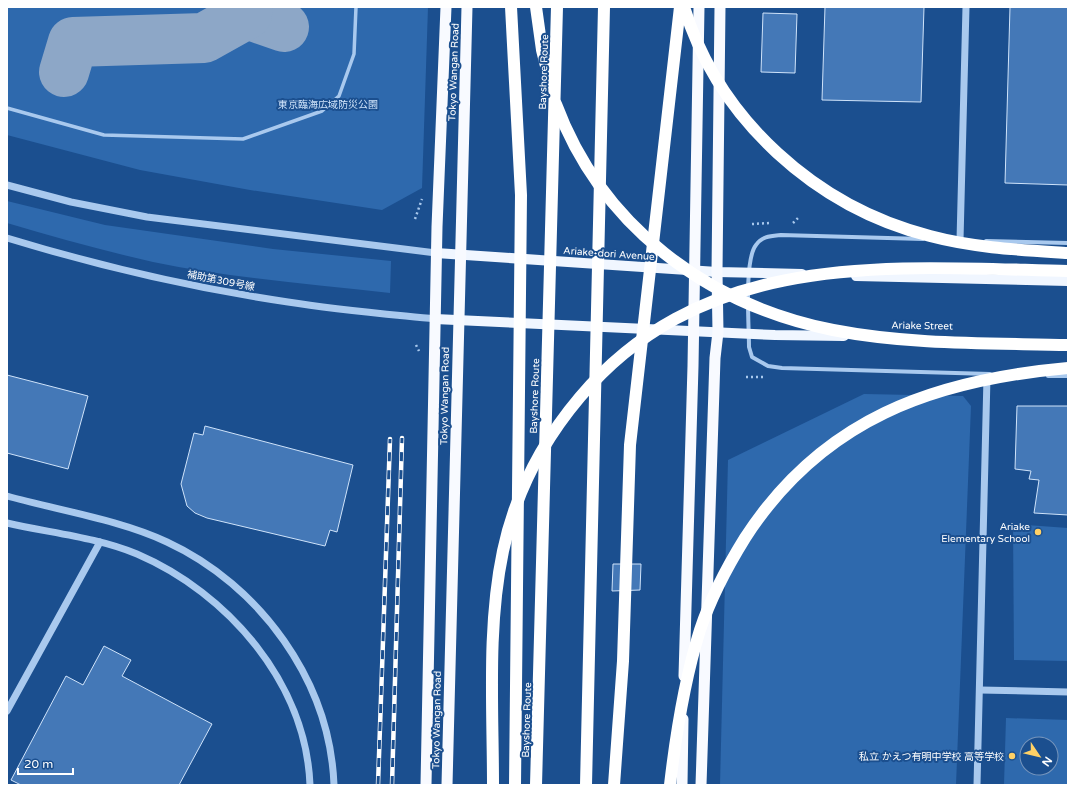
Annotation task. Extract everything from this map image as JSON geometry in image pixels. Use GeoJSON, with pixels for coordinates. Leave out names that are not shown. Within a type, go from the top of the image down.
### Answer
{"type":"FeatureCollection","features":[{"type":"Feature","properties":{"kind":"highway"},"geometry":{"type":"LineString","coordinates":[[426,785],[434,358],[440,253],[438,218],[446,7]]}},
{"type":"Feature","properties":{"kind":"highway","name":"Tokyo Wangan Road"},"geometry":{"type":"LineString","coordinates":[[447,785],[467,7]]}},
{"type":"Feature","properties":{"kind":"highway"},"geometry":{"type":"LineString","coordinates":[[511,7],[521,195],[515,785]]}},
{"type":"Feature","properties":{"kind":"highway"},"geometry":{"type":"LineString","coordinates":[[536,7],[542,50],[553,94],[567,133],[588,169],[610,202],[634,228],[664,254],[693,274],[738,299],[766,312],[798,322],[833,330],[862,335],[942,342],[1068,345]]}},
{"type":"Feature","properties":{"kind":"highway","name":"Bayshore Route"},"geometry":{"type":"LineString","coordinates":[[536,785],[557,7]]}},
{"type":"Feature","properties":{"kind":"highway"},"geometry":{"type":"LineString","coordinates":[[586,785],[604,7]]}},
{"type":"Feature","properties":{"kind":"highway"},"geometry":{"type":"LineString","coordinates":[[614,785],[623,661],[630,445],[680,7]]}},
{"type":"Feature","properties":{"kind":"highway"},"geometry":{"type":"LineString","coordinates":[[684,7],[700,50],[729,100],[747,123],[769,146],[818,186],[874,217],[930,236],[990,247],[1068,253]]}},
{"type":"Feature","properties":{"kind":"highway"},"geometry":{"type":"LineString","coordinates":[[682,785],[693,358],[699,7]]}},
{"type":"Feature","properties":{"kind":"highway"},"geometry":{"type":"LineString","coordinates":[[701,785],[718,332],[717,272],[720,7]]}},
{"type":"Feature","properties":{"kind":"highway"},"geometry":{"type":"LineString","coordinates":[[493,785],[494,618],[502,553],[510,523],[520,494],[534,464],[552,435],[591,384],[614,362],[658,329],[693,310],[725,296],[762,284],[793,277],[827,272],[904,269],[1068,271]]}},
{"type":"Feature","properties":{"kind":"highway"},"geometry":{"type":"LineString","coordinates":[[670,785],[680,711],[686,682],[698,636],[710,603],[722,577],[753,526],[772,500],[791,479],[812,458],[836,440],[872,419],[910,400],[952,386],[991,377],[1068,368]]}},
{"type":"Feature","properties":{"kind":"main road","name":"Ariake-dori Avenue"},"geometry":{"type":"LineString","coordinates":[[440,253],[717,272],[1068,281]]}},
{"type":"Feature","properties":{"kind":"main road"},"geometry":{"type":"LineString","coordinates":[[437,319],[718,332]]}},
{"type":"Feature","properties":{"kind":"main road","name":"Ariake Street"},"geometry":{"type":"LineString","coordinates":[[718,332],[775,335],[1068,339]]}},
{"type":"Feature","properties":{"kind":"street"},"geometry":{"type":"LineString","coordinates":[[7,108],[104,135],[243,139],[322,111],[339,96],[354,54],[356,7]]}},
{"type":"Feature","properties":{"kind":"street"},"geometry":{"type":"LineString","coordinates":[[960,240],[966,7]]}},
{"type":"Feature","properties":{"kind":"street"},"geometry":{"type":"LineString","coordinates":[[7,185],[71,202],[147,217],[440,253]]}},
{"type":"Feature","properties":{"kind":"street"},"geometry":{"type":"LineString","coordinates":[[1068,243],[781,235],[765,237],[756,244],[749,262],[748,347],[752,357],[760,363],[782,368],[1068,376]]}},
{"type":"Feature","properties":{"kind":"street","name":"補助第309号線"},"geometry":{"type":"LineString","coordinates":[[7,238],[137,273],[218,290],[339,310],[437,319]]}},
{"type":"Feature","properties":{"kind":"street"},"geometry":{"type":"LineString","coordinates":[[977,785],[987,374]]}},
{"type":"Feature","properties":{"kind":"street"},"geometry":{"type":"LineString","coordinates":[[7,496],[109,522],[167,542],[218,572],[247,597],[281,636],[305,676],[328,738],[334,785]]}},
{"type":"Feature","properties":{"kind":"street"},"geometry":{"type":"LineString","coordinates":[[7,523],[100,542],[137,554],[182,578],[204,593],[246,633],[275,675],[293,711],[306,755],[310,785]]}},
{"type":"Feature","properties":{"kind":"street"},"geometry":{"type":"LineString","coordinates":[[7,710],[100,542]]}},
{"type":"Feature","properties":{"kind":"street"},"geometry":{"type":"LineString","coordinates":[[980,690],[1068,692]]}},
{"type":"Feature","properties":{"kind":"path"},"geometry":{"type":"LineString","coordinates":[[415,219],[423,197]]}},
{"type":"Feature","properties":{"kind":"green space","name":"東京臨海広域防災公園"},"geometry":{"type":"Polygon","coordinates":[[[7,7],[428,7],[422,188],[382,210],[250,190],[140,170],[7,135],[7,7]]]}},
{"type":"Feature","properties":{"kind":"green space"},"geometry":{"type":"Polygon","coordinates":[[[7,201],[105,225],[273,249],[391,261],[390,293],[182,268],[135,258],[7,223],[7,201]]]}},
{"type":"Feature","properties":{"kind":"green space"},"geometry":{"type":"Polygon","coordinates":[[[864,394],[963,396],[971,406],[956,785],[720,785],[728,460],[864,394]]]}},
{"type":"Feature","properties":{"kind":"green space"},"geometry":{"type":"Polygon","coordinates":[[[1013,524],[1068,528],[1068,661],[1014,660],[1013,524]]]}},
{"type":"Feature","properties":{"kind":"green space"},"geometry":{"type":"Polygon","coordinates":[[[1006,718],[1068,720],[1068,785],[1004,785],[1006,718]]]}},
{"type":"Feature","properties":{"kind":"building"},"geometry":{"type":"Polygon","coordinates":[[[825,7],[924,7],[921,102],[822,100],[825,7]]]}},
{"type":"Feature","properties":{"kind":"building"},"geometry":{"type":"Polygon","coordinates":[[[1010,7],[1068,7],[1068,185],[1005,183],[1010,7]]]}},
{"type":"Feature","properties":{"kind":"building"},"geometry":{"type":"Polygon","coordinates":[[[763,13],[797,14],[795,73],[761,72],[763,13]]]}},
{"type":"Feature","properties":{"kind":"building"},"geometry":{"type":"Polygon","coordinates":[[[7,375],[88,396],[68,469],[7,453],[7,375]]]}},
{"type":"Feature","properties":{"kind":"building"},"geometry":{"type":"Polygon","coordinates":[[[1017,406],[1068,406],[1068,515],[1034,513],[1039,480],[1029,479],[1031,471],[1015,469],[1017,406]]]}},
{"type":"Feature","properties":{"kind":"building"},"geometry":{"type":"Polygon","coordinates":[[[205,426],[353,465],[337,532],[330,530],[325,546],[207,518],[195,513],[187,506],[181,484],[194,433],[203,435],[205,426]]]}},
{"type":"Feature","properties":{"kind":"building"},"geometry":{"type":"Polygon","coordinates":[[[613,564],[641,564],[640,590],[612,591],[613,564]]]}},
{"type":"Feature","properties":{"kind":"building"},"geometry":{"type":"Polygon","coordinates":[[[104,646],[131,660],[122,676],[212,724],[179,785],[21,785],[11,780],[66,676],[83,685],[104,646]]]}},
{"type":"Feature","properties":{"kind":"taxiway"},"geometry":{"type":"LineString","coordinates":[[64,72],[73,42],[204,38],[247,14],[248,7]]}},
{"type":"Feature","properties":{"kind":"taxiway"},"geometry":{"type":"LineString","coordinates":[[247,14],[284,27]]}},
{"type":"Feature","properties":{"kind":"railway"},"geometry":{"type":"LineString","coordinates":[[392,785],[402,438]]}},
{"type":"Feature","properties":{"kind":"railway"},"geometry":{"type":"LineString","coordinates":[[378,785],[390,439]]}},
{"type":"Feature","properties":{"kind":"place","name":"Ariake Elementary School"},"geometry":{"type":"Point","coordinates":[1038,532]}},
{"type":"Feature","properties":{"kind":"place","name":"私立 かえつ有明中学校 高等学校"},"geometry":{"type":"Point","coordinates":[1012,756]}}]}
